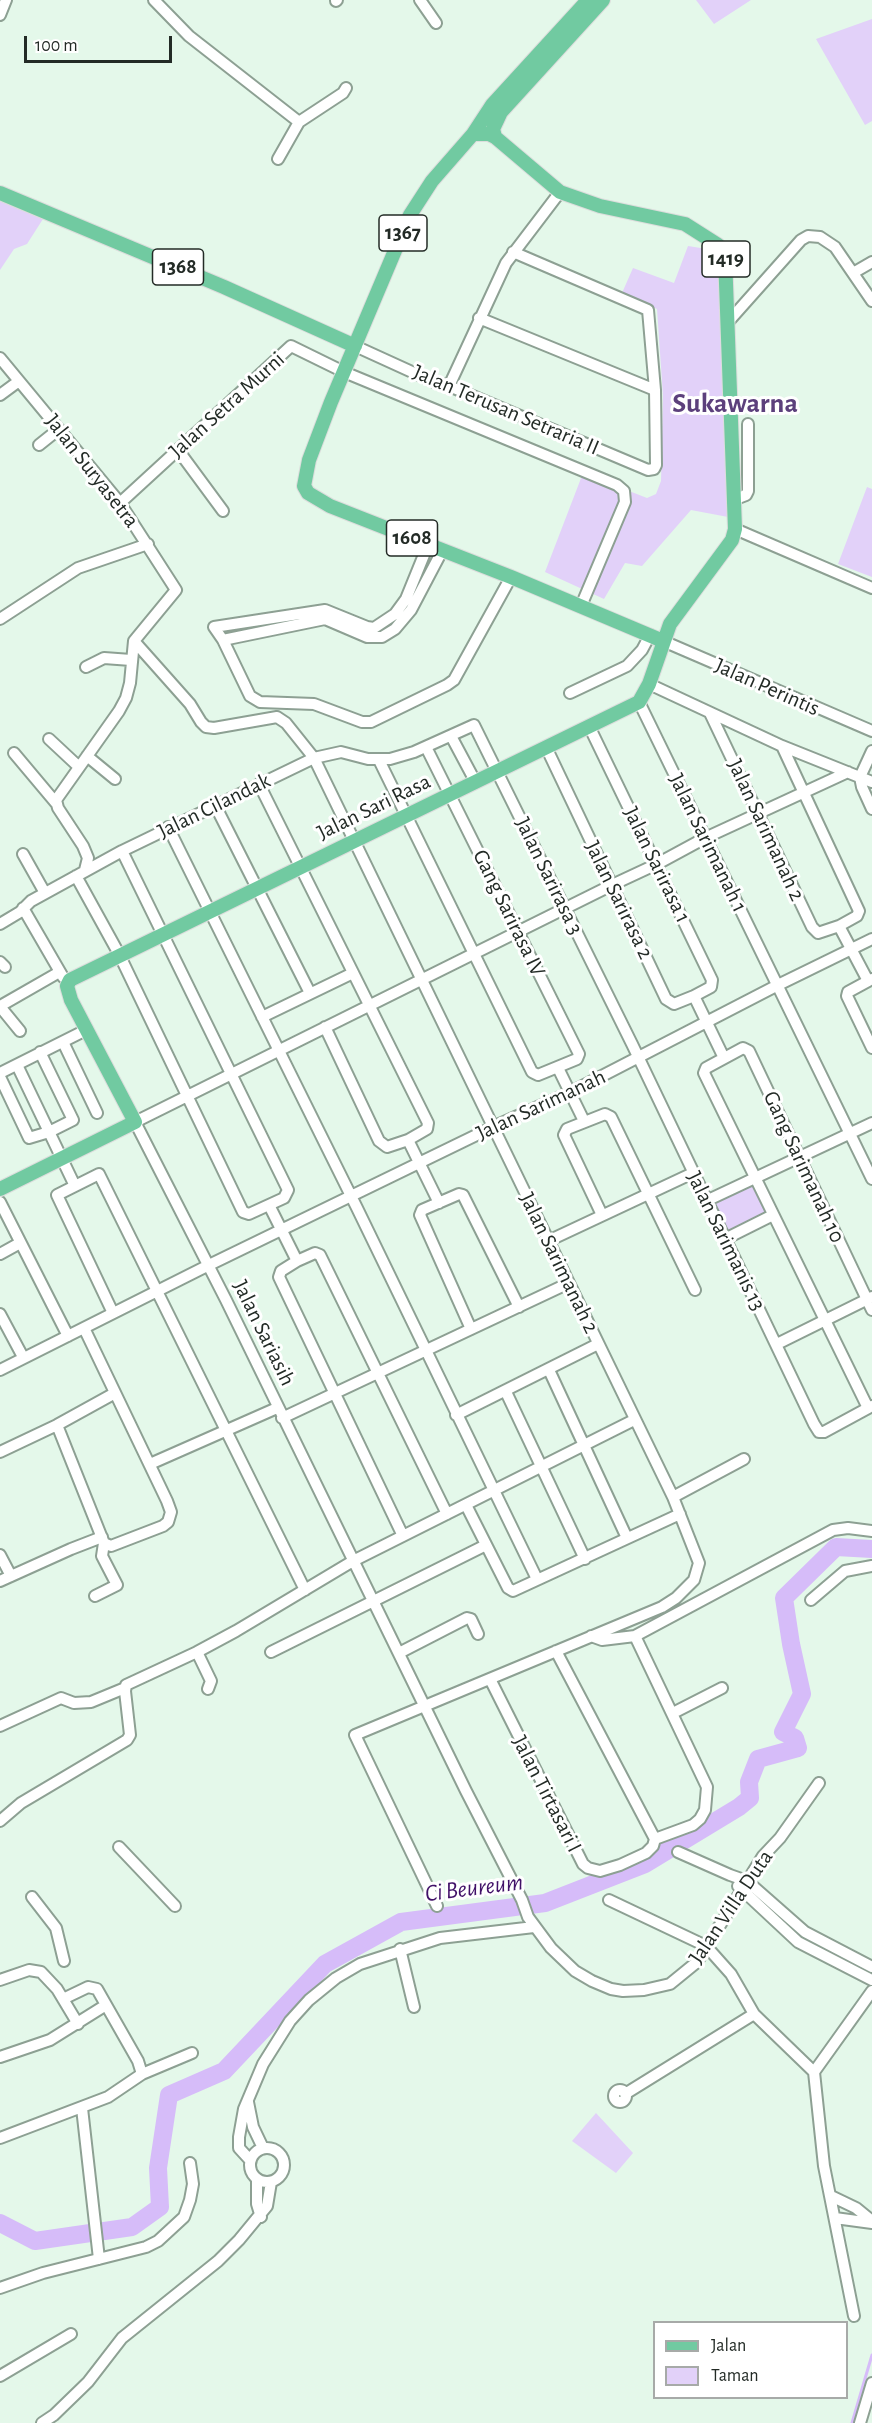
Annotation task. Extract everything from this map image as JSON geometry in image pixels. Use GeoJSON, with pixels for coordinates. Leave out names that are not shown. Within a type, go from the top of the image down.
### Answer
{"type":"FeatureCollection","features":[{"type":"Feature","properties":{"kind":"main road","name":"1367"},"geometry":{"type":"LineString","coordinates":[[355,346],[410,215],[432,181],[473,134],[492,105],[588,0]]}},
{"type":"Feature","properties":{"kind":"main road"},"geometry":{"type":"LineString","coordinates":[[495,137],[493,129],[501,112],[603,0]]}},
{"type":"Feature","properties":{"kind":"main road"},"geometry":{"type":"LineString","coordinates":[[473,134],[489,134],[495,137]]}},
{"type":"Feature","properties":{"kind":"main road","name":"1419"},"geometry":{"type":"LineString","coordinates":[[495,137],[561,192],[600,206],[685,224],[707,236],[725,255],[735,529]]}},
{"type":"Feature","properties":{"kind":"main road","name":"1368"},"geometry":{"type":"LineString","coordinates":[[0,193],[224,287],[355,346]]}},
{"type":"Feature","properties":{"kind":"main road","name":"1608"},"geometry":{"type":"LineString","coordinates":[[355,346],[309,459],[304,486],[308,493],[319,500],[656,638]]}},
{"type":"Feature","properties":{"kind":"main road"},"geometry":{"type":"LineString","coordinates":[[639,702],[649,684],[656,638],[670,624],[729,544],[735,529]]}},
{"type":"Feature","properties":{"kind":"main road","name":"Jalan Sari Rasa"},"geometry":{"type":"LineString","coordinates":[[63,977],[163,933],[639,702]]}},
{"type":"Feature","properties":{"kind":"main road","name":"Jalan Sariasih"},"geometry":{"type":"LineString","coordinates":[[63,977],[67,992],[135,1122]]}},
{"type":"Feature","properties":{"kind":"main road"},"geometry":{"type":"LineString","coordinates":[[0,1189],[135,1122]]}},
{"type":"Feature","properties":{"kind":"street"},"geometry":{"type":"LineString","coordinates":[[420,0],[436,23]]}},
{"type":"Feature","properties":{"kind":"street"},"geometry":{"type":"LineString","coordinates":[[0,15],[3,2]]}},
{"type":"Feature","properties":{"kind":"street"},"geometry":{"type":"LineString","coordinates":[[161,2],[189,36],[299,122]]}},
{"type":"Feature","properties":{"kind":"street"},"geometry":{"type":"LineString","coordinates":[[278,159],[299,122],[343,93],[346,88]]}},
{"type":"Feature","properties":{"kind":"street"},"geometry":{"type":"LineString","coordinates":[[449,386],[479,318],[513,252],[561,192]]}},
{"type":"Feature","properties":{"kind":"street"},"geometry":{"type":"LineString","coordinates":[[728,322],[801,240],[808,236],[819,237],[835,247],[872,302]]}},
{"type":"Feature","properties":{"kind":"street"},"geometry":{"type":"LineString","coordinates":[[479,318],[655,390],[648,310],[513,252]]}},
{"type":"Feature","properties":{"kind":"street"},"geometry":{"type":"LineString","coordinates":[[853,273],[872,262]]}},
{"type":"Feature","properties":{"kind":"street","name":"Jalan Setra Murni"},"geometry":{"type":"LineString","coordinates":[[120,503],[291,346],[344,372]]}},
{"type":"Feature","properties":{"kind":"street","name":"Jalan Terusan Setraria II"},"geometry":{"type":"LineString","coordinates":[[355,346],[404,367],[415,368],[449,386],[648,470],[654,469],[656,465],[655,390]]}},
{"type":"Feature","properties":{"kind":"street","name":"Jalan Suryasetra"},"geometry":{"type":"LineString","coordinates":[[0,358],[120,503],[176,590],[134,641]]}},
{"type":"Feature","properties":{"kind":"street"},"geometry":{"type":"LineString","coordinates":[[344,372],[617,485],[624,491],[625,502],[581,606]]}},
{"type":"Feature","properties":{"kind":"street"},"geometry":{"type":"LineString","coordinates":[[0,395],[19,381]]}},
{"type":"Feature","properties":{"kind":"street"},"geometry":{"type":"LineString","coordinates":[[733,500],[747,495],[748,491],[748,424]]}},
{"type":"Feature","properties":{"kind":"street"},"geometry":{"type":"LineString","coordinates":[[39,445],[59,429]]}},
{"type":"Feature","properties":{"kind":"street"},"geometry":{"type":"LineString","coordinates":[[178,450],[223,511]]}},
{"type":"Feature","properties":{"kind":"street"},"geometry":{"type":"LineString","coordinates":[[735,529],[872,588]]}},
{"type":"Feature","properties":{"kind":"street"},"geometry":{"type":"LineString","coordinates":[[0,619],[78,568],[148,544]]}},
{"type":"Feature","properties":{"kind":"street"},"geometry":{"type":"LineString","coordinates":[[435,548],[395,614],[374,628],[325,610],[214,627],[223,640],[250,696],[255,700],[314,704],[362,722],[371,722],[454,680],[511,577]]}},
{"type":"Feature","properties":{"kind":"street"},"geometry":{"type":"LineString","coordinates":[[223,640],[325,619],[344,625],[367,637],[382,637],[395,629],[411,610],[435,548]]}},
{"type":"Feature","properties":{"kind":"street"},"geometry":{"type":"LineString","coordinates":[[570,693],[627,666],[656,638]]}},
{"type":"Feature","properties":{"kind":"street","name":"Jalan Perintis"},"geometry":{"type":"LineString","coordinates":[[656,638],[872,731]]}},
{"type":"Feature","properties":{"kind":"street"},"geometry":{"type":"LineString","coordinates":[[56,803],[126,698],[130,683],[134,641]]}},
{"type":"Feature","properties":{"kind":"street","name":"Jalan Sarimanah 2"},"geometry":{"type":"LineString","coordinates":[[134,641],[190,704],[206,727],[214,728],[277,717],[286,723],[314,758],[672,1497],[699,1563],[694,1580],[676,1598],[662,1607],[355,1735],[437,1906]]}},
{"type":"Feature","properties":{"kind":"street"},"geometry":{"type":"LineString","coordinates":[[87,667],[104,658],[131,660]]}},
{"type":"Feature","properties":{"kind":"street"},"geometry":{"type":"LineString","coordinates":[[649,684],[782,746],[872,782]]}},
{"type":"Feature","properties":{"kind":"street","name":"Jalan Sarimanah 1"},"geometry":{"type":"LineString","coordinates":[[639,702],[872,1179]]}},
{"type":"Feature","properties":{"kind":"street","name":"Jalan Sarimanah 2"},"geometry":{"type":"LineString","coordinates":[[710,713],[812,927],[818,933],[839,926]]}},
{"type":"Feature","properties":{"kind":"street","name":"Jalan Sarirasa 3"},"geometry":{"type":"LineString","coordinates":[[447,737],[474,725],[638,1058]]}},
{"type":"Feature","properties":{"kind":"street","name":"Jalan Sarirasa 1"},"geometry":{"type":"LineString","coordinates":[[589,726],[712,980],[711,987],[694,996]]}},
{"type":"Feature","properties":{"kind":"street"},"geometry":{"type":"LineString","coordinates":[[447,737],[475,782]]}},
{"type":"Feature","properties":{"kind":"street","name":"Jalan Cilandak"},"geometry":{"type":"LineString","coordinates":[[0,924],[45,893],[122,851],[314,758],[341,752],[379,760],[401,757],[447,737]]}},
{"type":"Feature","properties":{"kind":"street"},"geometry":{"type":"LineString","coordinates":[[49,740],[79,767]]}},
{"type":"Feature","properties":{"kind":"street"},"geometry":{"type":"LineString","coordinates":[[782,746],[859,911],[857,916],[839,926],[870,980],[848,992],[847,996],[872,1048]]}},
{"type":"Feature","properties":{"kind":"street","name":"Gang Sarirasa IV"},"geometry":{"type":"LineString","coordinates":[[426,747],[579,1054],[577,1059],[558,1068]]}},
{"type":"Feature","properties":{"kind":"street","name":"Jalan Sarirasa 2"},"geometry":{"type":"LineString","coordinates":[[546,747],[666,999],[674,1004],[694,996]]}},
{"type":"Feature","properties":{"kind":"street"},"geometry":{"type":"LineString","coordinates":[[872,751],[860,777],[872,809]]}},
{"type":"Feature","properties":{"kind":"street"},"geometry":{"type":"LineString","coordinates":[[15,753],[56,803],[83,846],[88,858],[81,873],[243,1212],[249,1214],[286,1196],[288,1190],[122,851]]}},
{"type":"Feature","properties":{"kind":"street"},"geometry":{"type":"LineString","coordinates":[[87,756],[115,779]]}},
{"type":"Feature","properties":{"kind":"street"},"geometry":{"type":"LineString","coordinates":[[379,760],[532,1072],[538,1075],[558,1068],[584,1121]]}},
{"type":"Feature","properties":{"kind":"street"},"geometry":{"type":"LineString","coordinates":[[135,1122],[657,864],[705,838],[848,772]]}},
{"type":"Feature","properties":{"kind":"street"},"geometry":{"type":"LineString","coordinates":[[260,784],[428,1124],[427,1129],[408,1140],[387,1147],[380,1141],[325,1027]]}},
{"type":"Feature","properties":{"kind":"street"},"geometry":{"type":"LineString","coordinates":[[215,805],[310,993]]}},
{"type":"Feature","properties":{"kind":"street"},"geometry":{"type":"LineString","coordinates":[[168,827],[537,1579]]}},
{"type":"Feature","properties":{"kind":"street"},"geometry":{"type":"LineString","coordinates":[[23,854],[45,893]]}},
{"type":"Feature","properties":{"kind":"street"},"geometry":{"type":"LineString","coordinates":[[20,1031],[2,1009],[2,1005],[63,977],[21,910]]}},
{"type":"Feature","properties":{"kind":"street","name":"Jalan Sarimanah"},"geometry":{"type":"LineString","coordinates":[[0,1370],[207,1266],[493,1127],[569,1093],[872,939]]}},
{"type":"Feature","properties":{"kind":"street"},"geometry":{"type":"LineString","coordinates":[[262,1017],[353,973]]}},
{"type":"Feature","properties":{"kind":"street"},"geometry":{"type":"LineString","coordinates":[[694,996],[724,1058],[706,1068],[704,1073],[824,1321],[870,1407]]}},
{"type":"Feature","properties":{"kind":"street"},"geometry":{"type":"LineString","coordinates":[[40,1052],[73,1120],[32,1138],[26,1136],[0,1075],[40,1052],[86,1030]]}},
{"type":"Feature","properties":{"kind":"street"},"geometry":{"type":"LineString","coordinates":[[63,1042],[97,1113]]}},
{"type":"Feature","properties":{"kind":"street","name":"Gang Sarimanah 10"},"geometry":{"type":"LineString","coordinates":[[724,1058],[743,1048],[749,1051],[870,1302]]}},
{"type":"Feature","properties":{"kind":"street","name":"Jalan Sarimanis 13"},"geometry":{"type":"LineString","coordinates":[[638,1058],[819,1432],[824,1432],[870,1407]]}},
{"type":"Feature","properties":{"kind":"street"},"geometry":{"type":"LineString","coordinates":[[17,1065],[75,1186]]}},
{"type":"Feature","properties":{"kind":"street"},"geometry":{"type":"LineString","coordinates":[[602,1215],[564,1135],[567,1130],[584,1121],[605,1114],[611,1117],[695,1290]]}},
{"type":"Feature","properties":{"kind":"street","name":"Jalan Sariasih"},"geometry":{"type":"LineString","coordinates":[[135,1122],[534,1927]]}},
{"type":"Feature","properties":{"kind":"street"},"geometry":{"type":"LineString","coordinates":[[706,1201],[872,1123]]}},
{"type":"Feature","properties":{"kind":"street"},"geometry":{"type":"LineString","coordinates":[[408,1140],[439,1203]]}},
{"type":"Feature","properties":{"kind":"street"},"geometry":{"type":"LineString","coordinates":[[548,1241],[693,1173]]}},
{"type":"Feature","properties":{"kind":"street"},"geometry":{"type":"LineString","coordinates":[[113,1313],[57,1195],[99,1174],[305,1590]]}},
{"type":"Feature","properties":{"kind":"street"},"geometry":{"type":"LineString","coordinates":[[471,1329],[420,1215],[421,1210],[459,1194],[463,1195],[519,1307]]}},
{"type":"Feature","properties":{"kind":"street"},"geometry":{"type":"LineString","coordinates":[[0,1202],[68,1336]]}},
{"type":"Feature","properties":{"kind":"street"},"geometry":{"type":"LineString","coordinates":[[268,1205],[297,1261]]}},
{"type":"Feature","properties":{"kind":"street"},"geometry":{"type":"LineString","coordinates":[[725,1239],[773,1215]]}},
{"type":"Feature","properties":{"kind":"street"},"geometry":{"type":"LineString","coordinates":[[0,1254],[21,1244]]}},
{"type":"Feature","properties":{"kind":"street"},"geometry":{"type":"LineString","coordinates":[[403,1536],[279,1276],[281,1271],[297,1261],[315,1253],[320,1255],[447,1514]]}},
{"type":"Feature","properties":{"kind":"street"},"geometry":{"type":"LineString","coordinates":[[282,1418],[569,1283]]}},
{"type":"Feature","properties":{"kind":"street"},"geometry":{"type":"LineString","coordinates":[[777,1344],[870,1302]]}},
{"type":"Feature","properties":{"kind":"street"},"geometry":{"type":"LineString","coordinates":[[0,1314],[23,1358]]}},
{"type":"Feature","properties":{"kind":"street"},"geometry":{"type":"LineString","coordinates":[[84,1328],[171,1512],[168,1522],[163,1526],[111,1546],[103,1540]]}},
{"type":"Feature","properties":{"kind":"street"},"geometry":{"type":"LineString","coordinates":[[456,1415],[598,1344]]}},
{"type":"Feature","properties":{"kind":"street"},"geometry":{"type":"LineString","coordinates":[[549,1370],[627,1538]]}},
{"type":"Feature","properties":{"kind":"street"},"geometry":{"type":"LineString","coordinates":[[506,1392],[585,1559]]}},
{"type":"Feature","properties":{"kind":"street"},"geometry":{"type":"LineString","coordinates":[[0,1452],[57,1425],[115,1393]]}},
{"type":"Feature","properties":{"kind":"street"},"geometry":{"type":"LineString","coordinates":[[150,1464],[277,1408]]}},
{"type":"Feature","properties":{"kind":"street"},"geometry":{"type":"LineString","coordinates":[[0,1726],[61,1698],[74,1702],[92,1702],[125,1688],[139,1678],[196,1652],[353,1561],[634,1420]]}},
{"type":"Feature","properties":{"kind":"street"},"geometry":{"type":"LineString","coordinates":[[57,1425],[103,1540],[102,1556],[117,1586],[95,1596]]}},
{"type":"Feature","properties":{"kind":"street"},"geometry":{"type":"LineString","coordinates":[[672,1497],[744,1459]]}},
{"type":"Feature","properties":{"kind":"street"},"geometry":{"type":"LineString","coordinates":[[466,1505],[509,1590],[515,1590],[585,1559],[680,1514]]}},
{"type":"Feature","properties":{"kind":"street"},"geometry":{"type":"LineString","coordinates":[[591,1636],[602,1640],[635,1636],[833,1530],[848,1528],[872,1532]]}},
{"type":"Feature","properties":{"kind":"street"},"geometry":{"type":"LineString","coordinates":[[0,1581],[103,1540]]}},
{"type":"Feature","properties":{"kind":"street"},"geometry":{"type":"LineString","coordinates":[[271,1652],[486,1545]]}},
{"type":"Feature","properties":{"kind":"street"},"geometry":{"type":"LineString","coordinates":[[0,1556],[11,1576]]}},
{"type":"Feature","properties":{"kind":"street"},"geometry":{"type":"LineString","coordinates":[[811,1600],[845,1571],[872,1566]]}},
{"type":"Feature","properties":{"kind":"street"},"geometry":{"type":"LineString","coordinates":[[399,1653],[466,1618],[471,1619],[478,1634]]}},
{"type":"Feature","properties":{"kind":"street"},"geometry":{"type":"LineString","coordinates":[[556,1651],[654,1839],[693,1825],[700,1819],[705,1810],[707,1787],[635,1636]]}},
{"type":"Feature","properties":{"kind":"street"},"geometry":{"type":"LineString","coordinates":[[196,1652],[211,1682],[208,1689]]}},
{"type":"Feature","properties":{"kind":"street","name":"Jalan Tirtasari I"},"geometry":{"type":"LineString","coordinates":[[490,1679],[588,1868],[600,1871],[620,1865],[646,1853],[653,1846],[654,1839]]}},
{"type":"Feature","properties":{"kind":"street"},"geometry":{"type":"LineString","coordinates":[[0,1821],[21,1803],[129,1738],[125,1688]]}},
{"type":"Feature","properties":{"kind":"street"},"geometry":{"type":"LineString","coordinates":[[673,1713],[722,1688]]}},
{"type":"Feature","properties":{"kind":"street","name":"Jalan Villa Duta"},"geometry":{"type":"LineString","coordinates":[[534,1927],[551,1948],[575,1971],[592,1981],[623,1991],[644,1990],[670,1984],[697,1962],[763,1856],[780,1838],[819,1783]]}},
{"type":"Feature","properties":{"kind":"street"},"geometry":{"type":"LineString","coordinates":[[119,1847],[175,1906]]}},
{"type":"Feature","properties":{"kind":"street"},"geometry":{"type":"LineString","coordinates":[[678,1851],[730,1875],[805,1932],[872,1967]]}},
{"type":"Feature","properties":{"kind":"street"},"geometry":{"type":"LineString","coordinates":[[744,1885],[798,1942],[872,1980]]}},
{"type":"Feature","properties":{"kind":"street"},"geometry":{"type":"LineString","coordinates":[[32,1897],[56,1928],[64,1961]]}},
{"type":"Feature","properties":{"kind":"street"},"geometry":{"type":"LineString","coordinates":[[609,1900],[706,1946],[731,1974],[754,2014],[814,2072],[824,2166],[854,2316]]}},
{"type":"Feature","properties":{"kind":"street"},"geometry":{"type":"LineString","coordinates":[[261,2217],[257,2204],[257,2180],[252,2174],[250,2160],[239,2148],[244,2109],[263,2064],[290,2021],[309,2000],[336,1978],[360,1964],[400,1950],[440,1938],[534,1927]]}},
{"type":"Feature","properties":{"kind":"street"},"geometry":{"type":"LineString","coordinates":[[400,1950],[414,2007]]}},
{"type":"Feature","properties":{"kind":"street"},"geometry":{"type":"LineString","coordinates":[[0,1980],[29,1970],[41,1972],[63,1999],[78,2024]]}},
{"type":"Feature","properties":{"kind":"street"},"geometry":{"type":"LineString","coordinates":[[63,1999],[88,1987],[94,1987],[138,2061],[142,2074]]}},
{"type":"Feature","properties":{"kind":"street"},"geometry":{"type":"LineString","coordinates":[[814,2072],[872,1991]]}},
{"type":"Feature","properties":{"kind":"street"},"geometry":{"type":"LineString","coordinates":[[0,2057],[50,2040],[106,2006]]}},
{"type":"Feature","properties":{"kind":"street"},"geometry":{"type":"LineString","coordinates":[[625,2094],[754,2014]]}},
{"type":"Feature","properties":{"kind":"street"},"geometry":{"type":"LineString","coordinates":[[0,2138],[108,2097],[142,2074],[192,2053]]}},
{"type":"Feature","properties":{"kind":"street"},"geometry":{"type":"LineString","coordinates":[[248,2102],[253,2127],[263,2148]]}},
{"type":"Feature","properties":{"kind":"street"},"geometry":{"type":"LineString","coordinates":[[82,2108],[99,2259]]}},
{"type":"Feature","properties":{"kind":"street"},"geometry":{"type":"LineString","coordinates":[[250,2160],[257,2150],[263,2148],[274,2149],[284,2161],[282,2175],[271,2182],[257,2180]]}},
{"type":"Feature","properties":{"kind":"street"},"geometry":{"type":"LineString","coordinates":[[0,2288],[43,2273],[146,2247],[158,2241],[184,2217],[193,2184],[190,2163]]}},
{"type":"Feature","properties":{"kind":"street"},"geometry":{"type":"LineString","coordinates":[[42,2423],[54,2415],[88,2382],[122,2337],[218,2261],[261,2217],[267,2206],[271,2182]]}},
{"type":"Feature","properties":{"kind":"street"},"geometry":{"type":"LineString","coordinates":[[831,2196],[856,2208],[872,2222]]}},
{"type":"Feature","properties":{"kind":"street"},"geometry":{"type":"LineString","coordinates":[[835,2218],[872,2222]]}},
{"type":"Feature","properties":{"kind":"street"},"geometry":{"type":"LineString","coordinates":[[0,2376],[71,2334]]}},
{"type":"Feature","properties":{"kind":"street"},"geometry":{"type":"LineString","coordinates":[[860,2423],[872,2383]]}},
{"type":"Feature","properties":{"kind":"green space"},"geometry":{"type":"Polygon","coordinates":[[[696,0],[751,0],[714,24],[696,0]]]}},
{"type":"Feature","properties":{"kind":"green space"},"geometry":{"type":"Polygon","coordinates":[[[872,19],[872,121],[865,125],[816,39],[872,19]]]}},
{"type":"Feature","properties":{"kind":"green space"},"geometry":{"type":"Polygon","coordinates":[[[0,200],[43,219],[27,244],[14,249],[0,270],[0,200]]]}},
{"type":"Feature","properties":{"kind":"green space"},"geometry":{"type":"Polygon","coordinates":[[[688,246],[707,249],[719,277],[728,517],[691,510],[642,566],[625,563],[604,599],[545,572],[583,473],[647,498],[656,494],[661,481],[663,396],[657,309],[622,293],[633,268],[674,283],[688,246]]]}},
{"type":"Feature","properties":{"kind":"green space"},"geometry":{"type":"Polygon","coordinates":[[[867,487],[872,489],[872,577],[838,564],[867,487]]]}},
{"type":"Feature","properties":{"kind":"green space"},"geometry":{"type":"Polygon","coordinates":[[[754,1183],[769,1212],[729,1233],[714,1203],[754,1183]]]}},
{"type":"Feature","properties":{"kind":"green space"},"geometry":{"type":"Polygon","coordinates":[[[596,2113],[633,2153],[616,2173],[572,2141],[596,2113]]]}},
{"type":"Feature","properties":{"kind":"waterway","name":"Ci Beureum"},"geometry":{"type":"LineString","coordinates":[[0,2223],[35,2241],[132,2227],[160,2207],[158,2168],[169,2095],[224,2071],[325,1964],[401,1922],[545,1903],[645,1864],[739,1807],[750,1798],[749,1782],[758,1759],[798,1748],[795,1738],[783,1732],[802,1694],[784,1598],[836,1547],[872,1549]]}},
{"type":"Feature","properties":{"kind":"waterway"},"geometry":{"type":"LineString","coordinates":[[852,2423],[872,2355]]}},
{"type":"Feature","properties":{"kind":"district","name":"Sukawarna"},"geometry":{"type":"Point","coordinates":[735,404]}}]}
